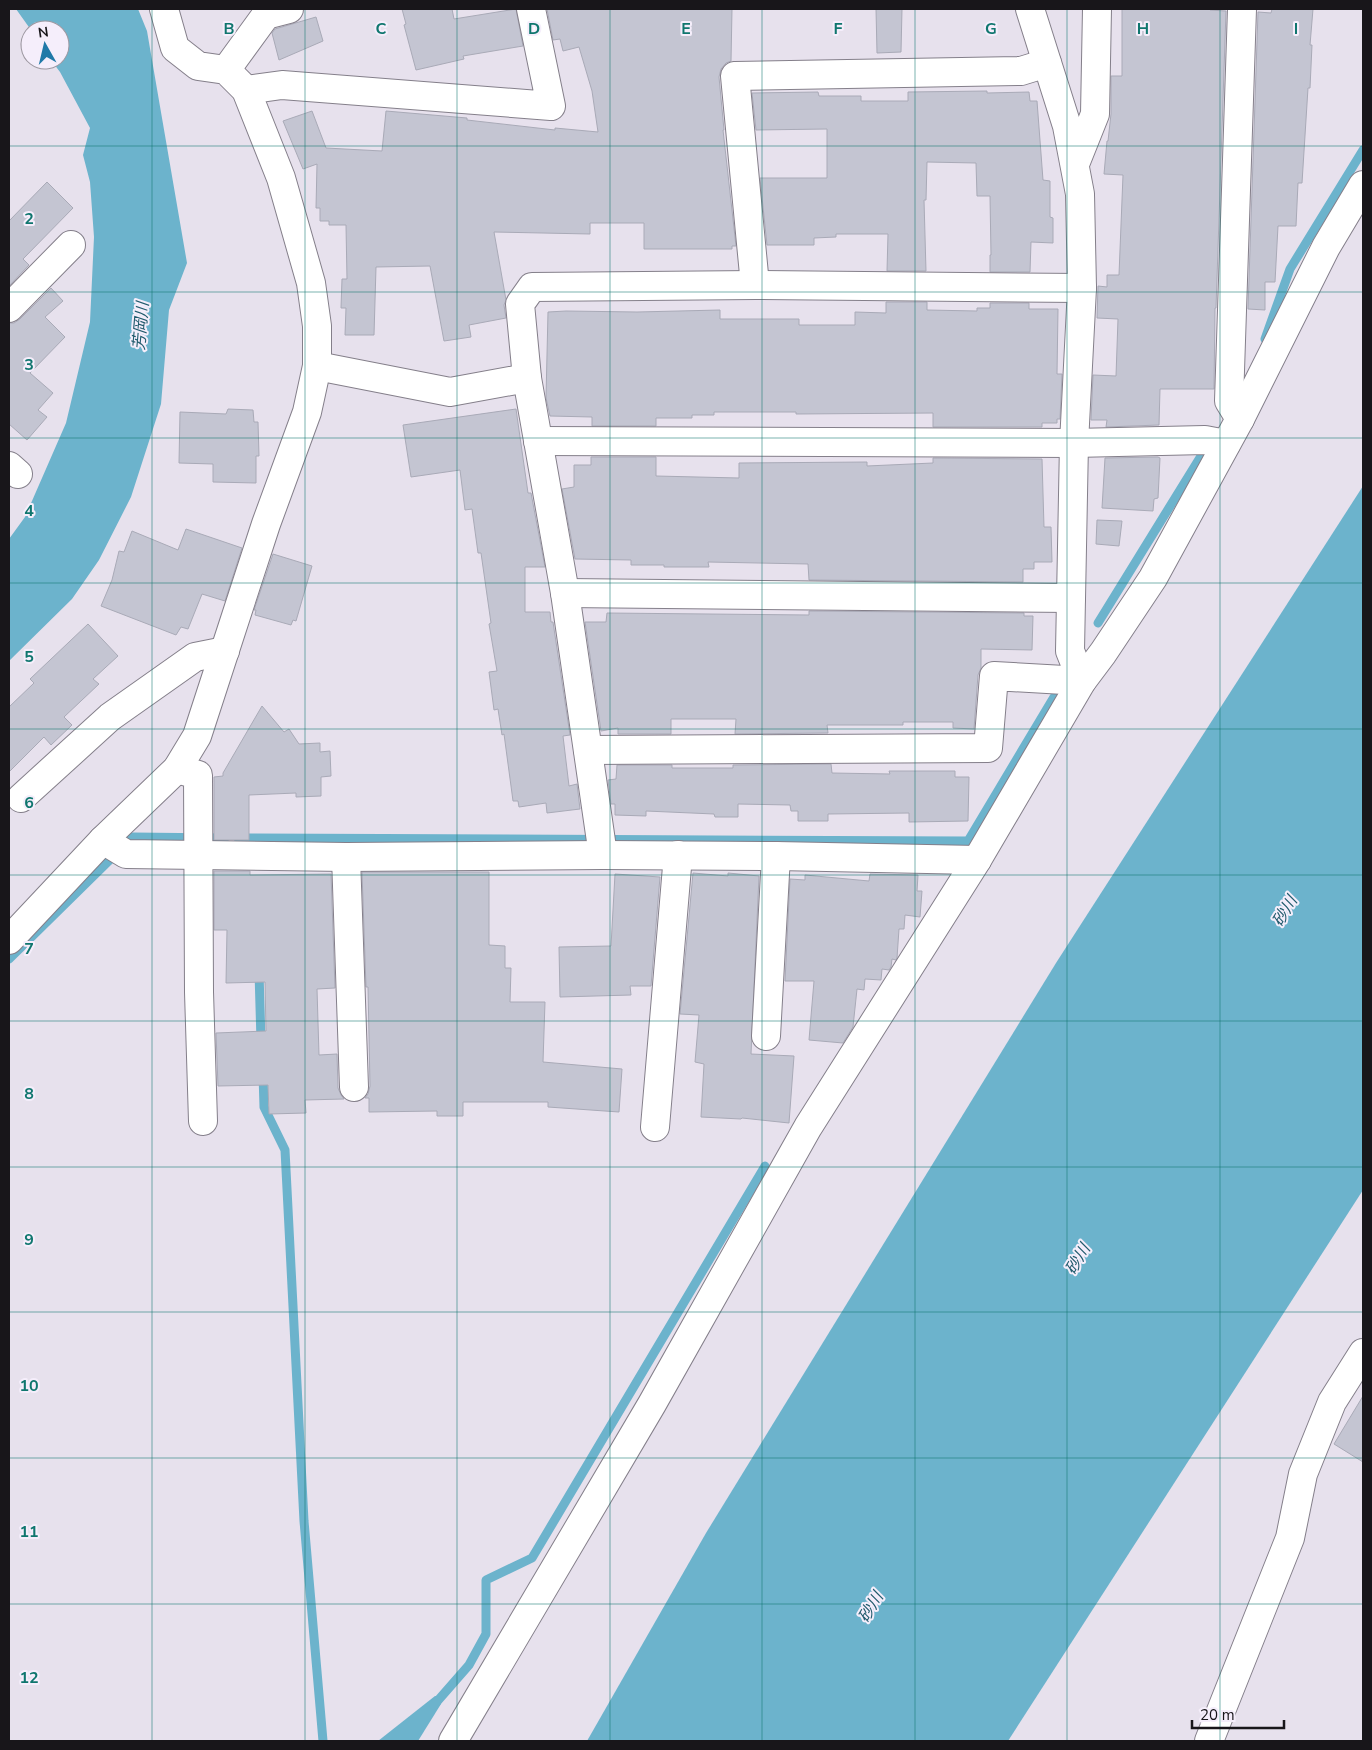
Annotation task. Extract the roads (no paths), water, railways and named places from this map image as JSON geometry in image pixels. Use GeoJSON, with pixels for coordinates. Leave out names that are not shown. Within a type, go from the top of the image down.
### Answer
{"type":"FeatureCollection","features":[{"type":"Feature","properties":{"kind":"street"},"geometry":{"type":"LineString","coordinates":[[9,940],[113,846],[177,769],[197,736],[266,524],[307,412],[317,366],[317,326],[311,283],[281,178],[246,90],[226,70],[198,66],[175,48],[164,9]]}},
{"type":"Feature","properties":{"kind":"street"},"geometry":{"type":"LineString","coordinates":[[226,70],[266,15],[289,9]]}},
{"type":"Feature","properties":{"kind":"street"},"geometry":{"type":"LineString","coordinates":[[246,90],[282,85],[551,106],[531,9]]}},
{"type":"Feature","properties":{"kind":"street"},"geometry":{"type":"LineString","coordinates":[[1030,9],[1066,126],[1080,194],[1082,288],[1074,443],[1070,651],[1082,681]]}},
{"type":"Feature","properties":{"kind":"street"},"geometry":{"type":"LineString","coordinates":[[1075,164],[1095,114],[1097,9]]}},
{"type":"Feature","properties":{"kind":"street"},"geometry":{"type":"LineString","coordinates":[[1240,419],[1229,402],[1242,9]]}},
{"type":"Feature","properties":{"kind":"street"},"geometry":{"type":"LineString","coordinates":[[755,285],[735,76],[1021,70],[1047,63]]}},
{"type":"Feature","properties":{"kind":"street"},"geometry":{"type":"LineString","coordinates":[[453,1741],[652,1404],[808,1127],[977,860],[1082,681],[1153,578],[1240,419],[1326,247],[1363,185]]}},
{"type":"Feature","properties":{"kind":"street"},"geometry":{"type":"LineString","coordinates":[[9,308],[71,245]]}},
{"type":"Feature","properties":{"kind":"street"},"geometry":{"type":"LineString","coordinates":[[601,844],[565,593],[527,378],[520,304],[532,287],[755,285],[1082,288]]}},
{"type":"Feature","properties":{"kind":"street"},"geometry":{"type":"LineString","coordinates":[[317,366],[450,392],[527,378]]}},
{"type":"Feature","properties":{"kind":"street"},"geometry":{"type":"LineString","coordinates":[[538,441],[1074,443],[1205,440],[1226,444]]}},
{"type":"Feature","properties":{"kind":"street"},"geometry":{"type":"LineString","coordinates":[[565,593],[1071,598]]}},
{"type":"Feature","properties":{"kind":"street"},"geometry":{"type":"LineString","coordinates":[[21,798],[110,717],[195,657],[225,651]]}},
{"type":"Feature","properties":{"kind":"street"},"geometry":{"type":"LineString","coordinates":[[588,750],[988,748],[994,676],[1082,681]]}},
{"type":"Feature","properties":{"kind":"street"},"geometry":{"type":"LineString","coordinates":[[177,769],[198,775],[199,992],[203,1121]]}},
{"type":"Feature","properties":{"kind":"street"},"geometry":{"type":"LineString","coordinates":[[113,846],[198,842],[346,857],[601,844],[678,855],[977,860]]}},
{"type":"Feature","properties":{"kind":"street"},"geometry":{"type":"LineString","coordinates":[[655,1128],[678,855]]}},
{"type":"Feature","properties":{"kind":"street"},"geometry":{"type":"LineString","coordinates":[[766,1036],[776,856]]}},
{"type":"Feature","properties":{"kind":"street"},"geometry":{"type":"LineString","coordinates":[[346,857],[354,1087]]}},
{"type":"Feature","properties":{"kind":"street"},"geometry":{"type":"LineString","coordinates":[[1209,1741],[1290,1538],[1303,1474],[1332,1402],[1363,1353]]}},
{"type":"Feature","properties":{"kind":"water","name":"芳岡川"},"geometry":{"type":"Polygon","coordinates":[[[16,9],[138,9],[147,31],[187,263],[169,310],[161,404],[131,497],[99,560],[72,599],[9,661],[9,539],[25,517],[66,423],[90,322],[94,237],[90,182],[83,155],[90,128],[58,70],[70,70],[70,20],[24,20],[16,9]]]}},
{"type":"Feature","properties":{"kind":"water","name":"砂川"},"geometry":{"type":"Polygon","coordinates":[[[1363,486],[1363,1190],[1008,1741],[587,1741],[706,1533],[1056,963],[1363,486]]]}},
{"type":"Feature","properties":{"kind":"water"},"geometry":{"type":"Polygon","coordinates":[[[435,1696],[442,1697],[441,1704],[418,1741],[378,1741],[435,1696]]]}},
{"type":"Feature","properties":{"kind":"waterway"},"geometry":{"type":"LineString","coordinates":[[1265,339],[1290,269],[1363,150]]}},
{"type":"Feature","properties":{"kind":"waterway"},"geometry":{"type":"LineString","coordinates":[[1098,623],[1201,456]]}},
{"type":"Feature","properties":{"kind":"waterway"},"geometry":{"type":"LineString","coordinates":[[238,838],[968,841],[1054,697]]}},
{"type":"Feature","properties":{"kind":"waterway"},"geometry":{"type":"LineString","coordinates":[[9,959],[133,837],[225,838]]}},
{"type":"Feature","properties":{"kind":"waterway"},"geometry":{"type":"LineString","coordinates":[[259,972],[261,1041]]}},
{"type":"Feature","properties":{"kind":"waterway"},"geometry":{"type":"LineString","coordinates":[[263,1074],[264,1107],[285,1150],[304,1521],[323,1741]]}},
{"type":"Feature","properties":{"kind":"waterway"},"geometry":{"type":"LineString","coordinates":[[434,1705],[469,1665],[486,1634],[486,1580],[532,1558],[765,1166]]}}]}
